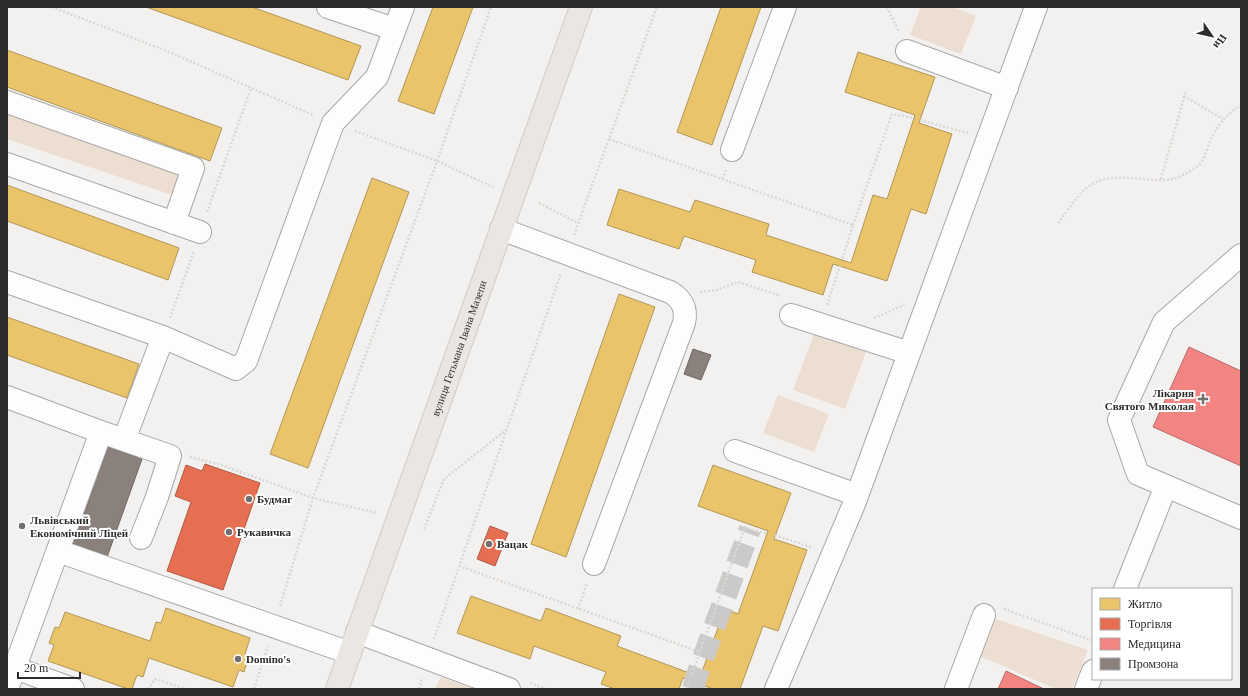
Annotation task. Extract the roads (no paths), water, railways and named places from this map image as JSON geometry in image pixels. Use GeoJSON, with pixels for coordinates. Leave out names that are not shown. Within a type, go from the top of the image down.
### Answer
{"type":"FeatureCollection","features":[{"type":"Feature","properties":{"kind":"main road","name":"вулиця Гетьмана Івана Мазепи"},"geometry":{"type":"LineString","coordinates":[[337,689],[581,7]]}},
{"type":"Feature","properties":{"kind":"street"},"geometry":{"type":"LineString","coordinates":[[328,7],[394,29]]}},
{"type":"Feature","properties":{"kind":"street"},"geometry":{"type":"LineString","coordinates":[[7,282],[163,338],[236,369],[246,361],[333,123],[377,78],[403,7]]}},
{"type":"Feature","properties":{"kind":"street"},"geometry":{"type":"LineString","coordinates":[[732,150],[785,7]]}},
{"type":"Feature","properties":{"kind":"street"},"geometry":{"type":"LineString","coordinates":[[776,689],[857,495],[1036,7]]}},
{"type":"Feature","properties":{"kind":"street"},"geometry":{"type":"LineString","coordinates":[[908,51],[1007,88]]}},
{"type":"Feature","properties":{"kind":"street"},"geometry":{"type":"LineString","coordinates":[[7,102],[193,168],[174,223]]}},
{"type":"Feature","properties":{"kind":"street"},"geometry":{"type":"LineString","coordinates":[[7,164],[200,232]]}},
{"type":"Feature","properties":{"kind":"street"},"geometry":{"type":"LineString","coordinates":[[501,229],[670,292],[680,300],[685,311],[684,323],[594,564]]}},
{"type":"Feature","properties":{"kind":"street"},"geometry":{"type":"LineString","coordinates":[[1241,255],[1164,322],[1119,420],[1138,474],[1241,518]]}},
{"type":"Feature","properties":{"kind":"street"},"geometry":{"type":"LineString","coordinates":[[791,315],[909,353]]}},
{"type":"Feature","properties":{"kind":"street"},"geometry":{"type":"LineString","coordinates":[[124,440],[163,338]]}},
{"type":"Feature","properties":{"kind":"street"},"geometry":{"type":"LineString","coordinates":[[7,397],[170,456],[157,497],[141,538]]}},
{"type":"Feature","properties":{"kind":"street"},"geometry":{"type":"LineString","coordinates":[[7,689],[101,432]]}},
{"type":"Feature","properties":{"kind":"street"},"geometry":{"type":"LineString","coordinates":[[735,451],[857,495]]}},
{"type":"Feature","properties":{"kind":"street"},"geometry":{"type":"LineString","coordinates":[[1125,588],[1166,486]]}},
{"type":"Feature","properties":{"kind":"street"},"geometry":{"type":"LineString","coordinates":[[58,551],[350,653]]}},
{"type":"Feature","properties":{"kind":"street"},"geometry":{"type":"LineString","coordinates":[[956,689],[984,615]]}},
{"type":"Feature","properties":{"kind":"street"},"geometry":{"type":"LineString","coordinates":[[357,632],[508,689]]}},
{"type":"Feature","properties":{"kind":"street"},"geometry":{"type":"LineString","coordinates":[[15,668],[73,689]]}},
{"type":"Feature","properties":{"kind":"street"},"geometry":{"type":"LineString","coordinates":[[1086,689],[1092,674]]}},
{"type":"Feature","properties":{"kind":"tunnel"},"geometry":{"type":"LineString","coordinates":[[693,689],[750,529]]}},
{"type":"Feature","properties":{"kind":"place","name":"Лікарня Святого Миколая"},"geometry":{"type":"Point","coordinates":[1203,399]}},
{"type":"Feature","properties":{"kind":"place","name":"Будмаг"},"geometry":{"type":"Point","coordinates":[249,499]}},
{"type":"Feature","properties":{"kind":"place","name":"Львівський Економічний Ліцей"},"geometry":{"type":"Point","coordinates":[22,526]}},
{"type":"Feature","properties":{"kind":"place","name":"Рукавичка"},"geometry":{"type":"Point","coordinates":[229,532]}},
{"type":"Feature","properties":{"kind":"place","name":"Вацак"},"geometry":{"type":"Point","coordinates":[489,544]}},
{"type":"Feature","properties":{"kind":"place","name":"Domino's"},"geometry":{"type":"Point","coordinates":[238,659]}}]}
